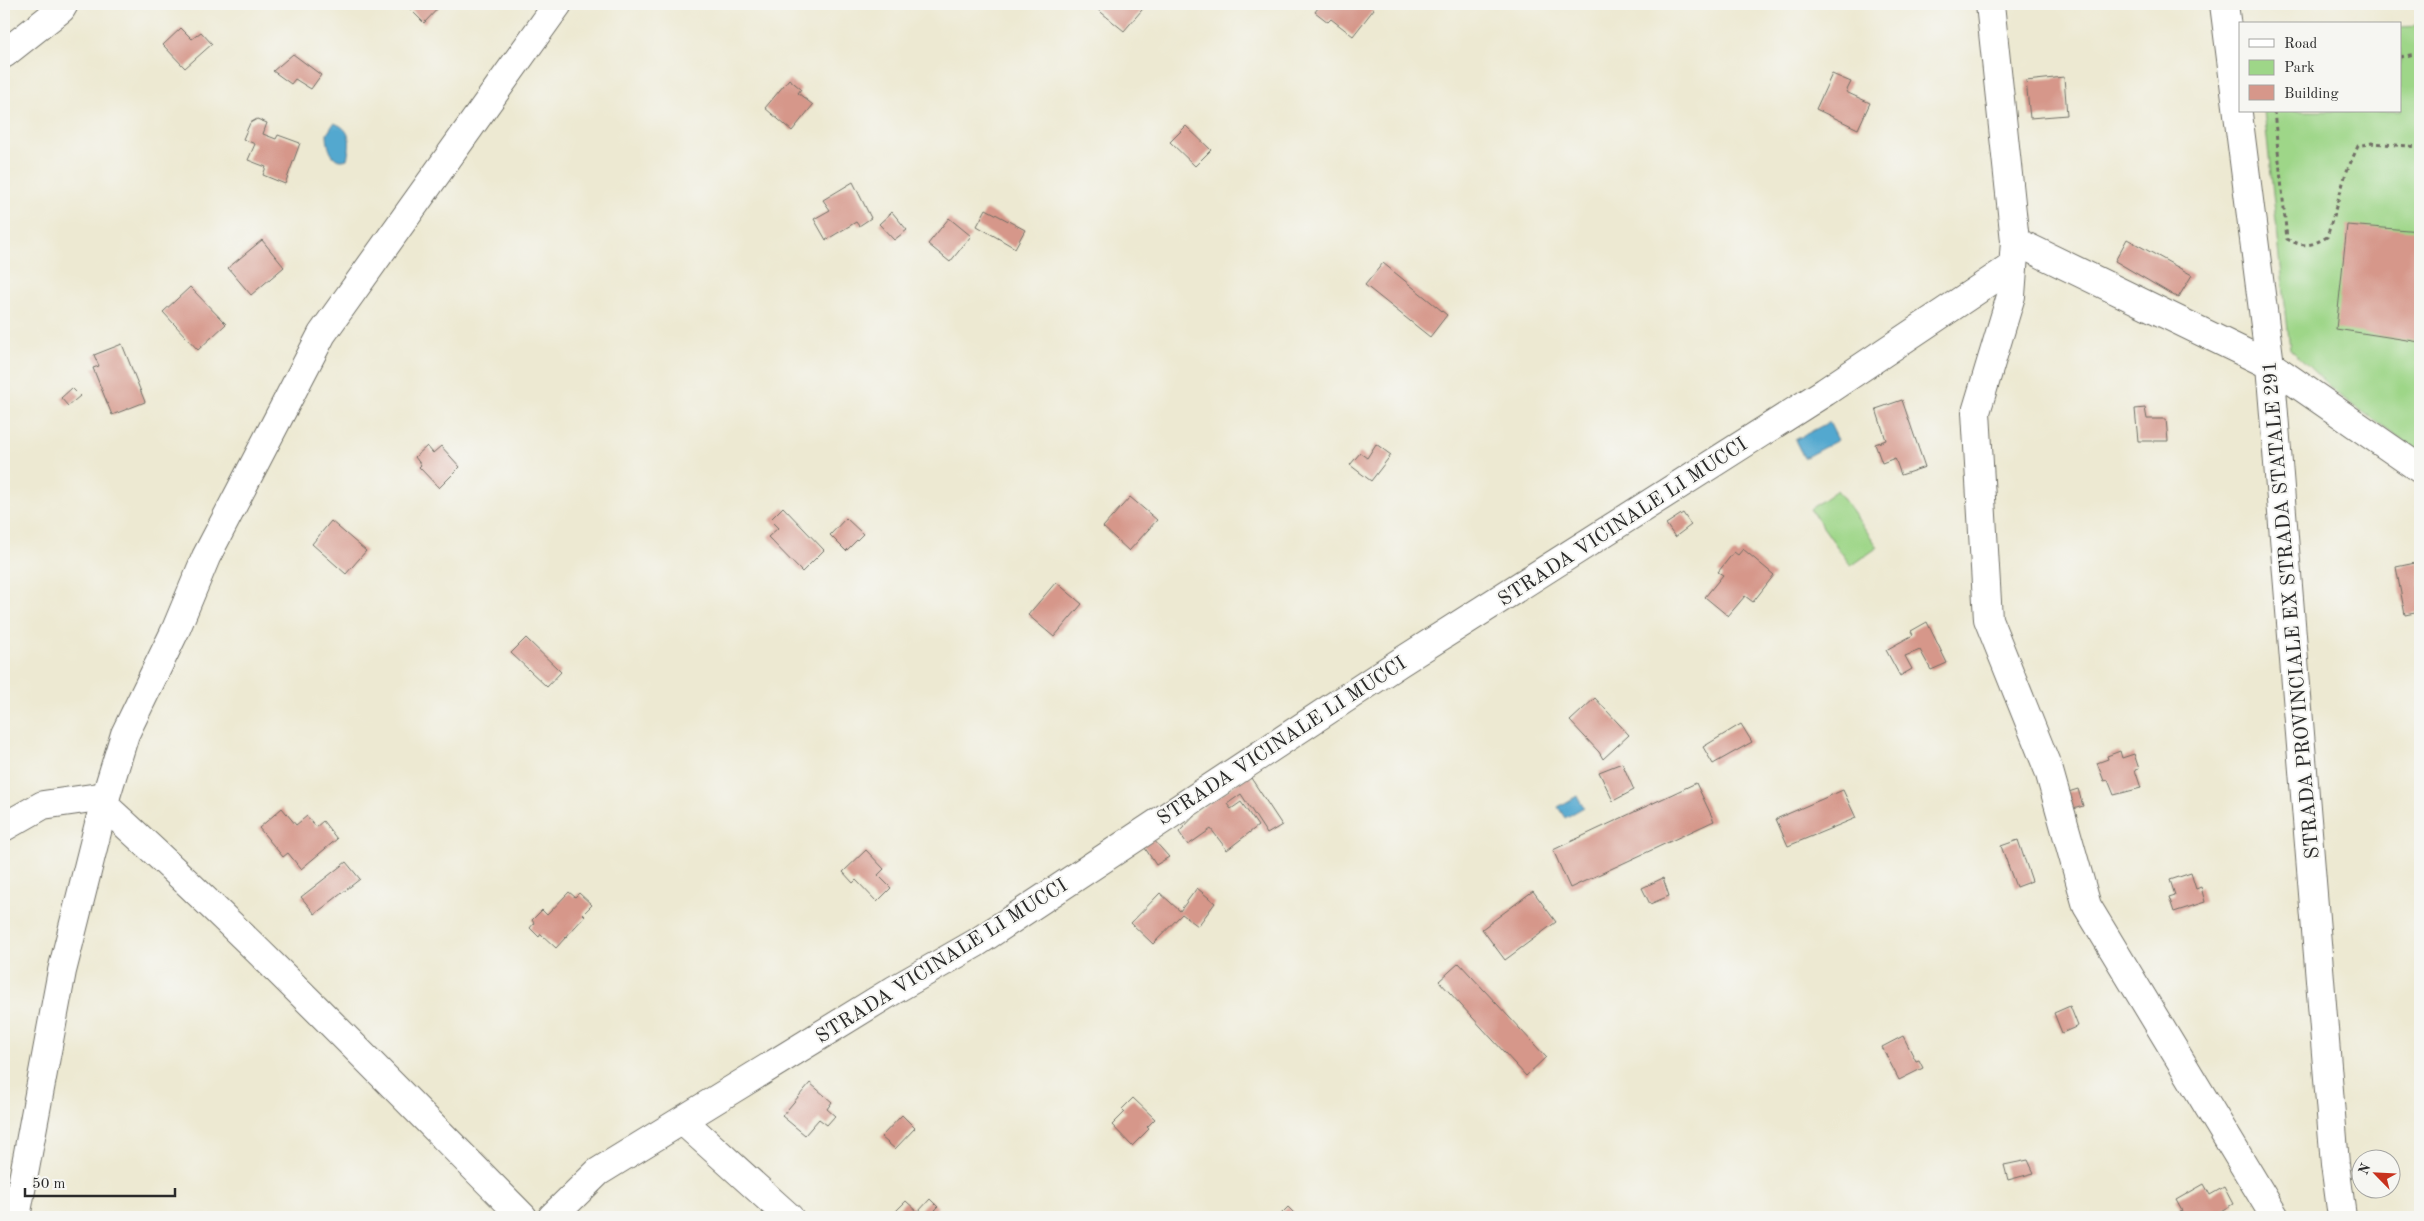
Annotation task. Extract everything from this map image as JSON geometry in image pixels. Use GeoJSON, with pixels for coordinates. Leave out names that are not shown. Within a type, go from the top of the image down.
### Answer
{"type":"FeatureCollection","features":[{"type":"Feature","properties":{"kind":"street"},"geometry":{"type":"LineString","coordinates":[[4,54],[61,9],[64,4]]}},
{"type":"Feature","properties":{"kind":"street"},"geometry":{"type":"LineString","coordinates":[[16,1217],[62,970],[105,801],[125,734],[176,629],[206,557],[322,334],[558,4]]}},
{"type":"Feature","properties":{"kind":"street"},"geometry":{"type":"LineString","coordinates":[[1990,4],[2014,253],[2012,296],[1976,412],[1988,619],[2050,771],[2087,906],[2275,1217]]}},
{"type":"Feature","properties":{"kind":"street","name":"STRADA PROVINCIALE EX STRADA STATALE 291"},"geometry":{"type":"LineString","coordinates":[[2224,4],[2270,365],[2335,1164],[2342,1217]]}},
{"type":"Feature","properties":{"kind":"street"},"geometry":{"type":"LineString","coordinates":[[2014,253],[2270,365],[2420,469]]}},
{"type":"Feature","properties":{"kind":"street","name":"STRADA VICINALE LI MUCCI"},"geometry":{"type":"LineString","coordinates":[[552,1217],[598,1172],[894,990],[976,943],[1391,668],[1825,392],[2014,253]]}},
{"type":"Feature","properties":{"kind":"street"},"geometry":{"type":"LineString","coordinates":[[4,827],[43,805],[105,801],[297,989],[522,1217]]}},
{"type":"Feature","properties":{"kind":"street"},"geometry":{"type":"LineString","coordinates":[[682,1120],[789,1217]]}},
{"type":"Feature","properties":{"kind":"path"},"geometry":{"type":"LineString","coordinates":[[2402,57],[2420,53]]}},
{"type":"Feature","properties":{"kind":"path"},"geometry":{"type":"LineString","coordinates":[[2274,112],[2287,239],[2299,245],[2310,246],[2327,237],[2346,173],[2358,146],[2372,143],[2420,147]]}},
{"type":"Feature","properties":{"kind":"green space"},"geometry":{"type":"Polygon","coordinates":[[[2420,26],[2420,452],[2340,396],[2290,349],[2264,112],[2402,112],[2402,27],[2420,26]]]}},
{"type":"Feature","properties":{"kind":"green space"},"geometry":{"type":"Polygon","coordinates":[[[1837,490],[1878,547],[1851,566],[1810,509],[1837,490]]]}},
{"type":"Feature","properties":{"kind":"water"},"geometry":{"type":"Polygon","coordinates":[[[334,123],[344,129],[349,137],[347,159],[337,159],[329,148],[327,134],[334,123]]]}},
{"type":"Feature","properties":{"kind":"water"},"geometry":{"type":"Polygon","coordinates":[[[1829,422],[1838,440],[1804,458],[1795,440],[1829,422]]]}},
{"type":"Feature","properties":{"kind":"water"},"geometry":{"type":"Polygon","coordinates":[[[1577,796],[1584,807],[1565,818],[1558,807],[1577,796]]]}},
{"type":"Feature","properties":{"kind":"building"},"geometry":{"type":"Polygon","coordinates":[[[405,4],[442,4],[424,23],[405,4]]]}},
{"type":"Feature","properties":{"kind":"building"},"geometry":{"type":"Polygon","coordinates":[[[1091,4],[1147,4],[1124,31],[1091,4]]]}},
{"type":"Feature","properties":{"kind":"building"},"geometry":{"type":"Polygon","coordinates":[[[1321,4],[1367,4],[1374,9],[1353,36],[1331,19],[1328,22],[1315,12],[1321,4]]]}},
{"type":"Feature","properties":{"kind":"building"},"geometry":{"type":"Polygon","coordinates":[[[181,28],[192,39],[201,32],[212,44],[185,68],[163,45],[181,28]]]}},
{"type":"Feature","properties":{"kind":"building"},"geometry":{"type":"Polygon","coordinates":[[[293,54],[321,75],[311,89],[295,79],[291,84],[273,71],[293,54]]]}},
{"type":"Feature","properties":{"kind":"building"},"geometry":{"type":"Polygon","coordinates":[[[1832,74],[1851,82],[1846,92],[1870,103],[1858,129],[1816,109],[1832,74]]]}},
{"type":"Feature","properties":{"kind":"building"},"geometry":{"type":"Polygon","coordinates":[[[2064,77],[2067,115],[2030,118],[2026,81],[2064,77]]]}},
{"type":"Feature","properties":{"kind":"building"},"geometry":{"type":"Polygon","coordinates":[[[789,79],[801,89],[798,93],[813,105],[792,131],[765,108],[789,79]]]}},
{"type":"Feature","properties":{"kind":"building"},"geometry":{"type":"Polygon","coordinates":[[[257,119],[267,123],[263,134],[276,139],[278,135],[300,143],[285,184],[263,175],[266,167],[248,160],[255,144],[243,139],[250,123],[257,119]]]}},
{"type":"Feature","properties":{"kind":"building"},"geometry":{"type":"Polygon","coordinates":[[[1186,126],[1211,150],[1195,166],[1170,142],[1186,126]]]}},
{"type":"Feature","properties":{"kind":"building"},"geometry":{"type":"Polygon","coordinates":[[[853,182],[871,218],[859,226],[856,222],[826,240],[814,219],[830,210],[823,200],[853,182]]]}},
{"type":"Feature","properties":{"kind":"building"},"geometry":{"type":"Polygon","coordinates":[[[986,209],[1025,230],[1015,248],[977,226],[986,209]]]}},
{"type":"Feature","properties":{"kind":"building"},"geometry":{"type":"Polygon","coordinates":[[[892,212],[907,230],[894,240],[879,224],[892,212]]]}},
{"type":"Feature","properties":{"kind":"building"},"geometry":{"type":"Polygon","coordinates":[[[949,218],[971,236],[950,262],[928,244],[949,218]]]}},
{"type":"Feature","properties":{"kind":"building"},"geometry":{"type":"Polygon","coordinates":[[[2347,225],[2420,231],[2420,342],[2336,329],[2347,225]]]}},
{"type":"Feature","properties":{"kind":"building"},"geometry":{"type":"Polygon","coordinates":[[[2127,239],[2192,275],[2178,298],[2115,261],[2127,239]]]}},
{"type":"Feature","properties":{"kind":"building"},"geometry":{"type":"Polygon","coordinates":[[[262,240],[284,267],[251,295],[228,268],[262,240]]]}},
{"type":"Feature","properties":{"kind":"building"},"geometry":{"type":"Polygon","coordinates":[[[1383,263],[1447,315],[1430,337],[1365,285],[1383,263]]]}},
{"type":"Feature","properties":{"kind":"building"},"geometry":{"type":"Polygon","coordinates":[[[190,287],[226,324],[198,350],[163,312],[190,287]]]}},
{"type":"Feature","properties":{"kind":"building"},"geometry":{"type":"Polygon","coordinates":[[[122,344],[145,402],[112,415],[93,368],[99,366],[94,355],[122,344]]]}},
{"type":"Feature","properties":{"kind":"building"},"geometry":{"type":"Polygon","coordinates":[[[72,388],[80,396],[68,406],[61,398],[72,388]]]}},
{"type":"Feature","properties":{"kind":"building"},"geometry":{"type":"Polygon","coordinates":[[[1902,400],[1925,467],[1901,475],[1895,458],[1882,463],[1875,444],[1886,440],[1876,409],[1902,400]]]}},
{"type":"Feature","properties":{"kind":"building"},"geometry":{"type":"Polygon","coordinates":[[[2145,408],[2147,419],[2166,419],[2168,441],[2138,441],[2135,409],[2145,408]]]}},
{"type":"Feature","properties":{"kind":"building"},"geometry":{"type":"Polygon","coordinates":[[[1376,444],[1391,455],[1371,481],[1350,465],[1360,453],[1367,458],[1376,444]]]}},
{"type":"Feature","properties":{"kind":"building"},"geometry":{"type":"Polygon","coordinates":[[[427,446],[433,453],[441,446],[460,467],[439,488],[419,467],[421,465],[415,457],[427,446]]]}},
{"type":"Feature","properties":{"kind":"building"},"geometry":{"type":"Polygon","coordinates":[[[1130,497],[1157,520],[1129,551],[1103,527],[1130,497]]]}},
{"type":"Feature","properties":{"kind":"building"},"geometry":{"type":"Polygon","coordinates":[[[783,507],[824,550],[802,572],[768,537],[778,528],[770,520],[783,507]]]}},
{"type":"Feature","properties":{"kind":"building"},"geometry":{"type":"Polygon","coordinates":[[[1683,513],[1691,525],[1675,537],[1666,524],[1683,513]]]}},
{"type":"Feature","properties":{"kind":"building"},"geometry":{"type":"Polygon","coordinates":[[[846,518],[863,534],[846,551],[830,535],[846,518]]]}},
{"type":"Feature","properties":{"kind":"building"},"geometry":{"type":"Polygon","coordinates":[[[331,521],[366,551],[346,574],[312,544],[331,521]]]}},
{"type":"Feature","properties":{"kind":"building"},"geometry":{"type":"Polygon","coordinates":[[[1743,549],[1774,575],[1753,602],[1745,596],[1728,616],[1705,597],[1723,575],[1718,572],[1734,552],[1738,555],[1743,549]]]}},
{"type":"Feature","properties":{"kind":"building"},"geometry":{"type":"Polygon","coordinates":[[[2420,562],[2420,612],[2405,615],[2396,567],[2420,562]]]}},
{"type":"Feature","properties":{"kind":"building"},"geometry":{"type":"Polygon","coordinates":[[[1056,582],[1082,604],[1054,637],[1028,615],[1056,582]]]}},
{"type":"Feature","properties":{"kind":"building"},"geometry":{"type":"Polygon","coordinates":[[[1927,622],[1947,663],[1931,670],[1920,650],[1905,656],[1912,669],[1900,676],[1886,650],[1913,635],[1911,631],[1927,622]]]}},
{"type":"Feature","properties":{"kind":"building"},"geometry":{"type":"Polygon","coordinates":[[[526,638],[561,672],[547,687],[511,653],[526,638]]]}},
{"type":"Feature","properties":{"kind":"building"},"geometry":{"type":"Polygon","coordinates":[[[1595,698],[1629,735],[1603,759],[1599,752],[1570,721],[1595,698]]]}},
{"type":"Feature","properties":{"kind":"building"},"geometry":{"type":"Polygon","coordinates":[[[1741,724],[1752,742],[1713,764],[1703,747],[1741,724]]]}},
{"type":"Feature","properties":{"kind":"building"},"geometry":{"type":"Polygon","coordinates":[[[2120,751],[2122,758],[2134,754],[2139,769],[2135,770],[2141,788],[2114,795],[2108,780],[2104,781],[2097,763],[2108,759],[2107,756],[2120,751]]]}},
{"type":"Feature","properties":{"kind":"building"},"geometry":{"type":"Polygon","coordinates":[[[1622,763],[1634,790],[1613,801],[1599,772],[1622,763]]]}},
{"type":"Feature","properties":{"kind":"building"},"geometry":{"type":"Polygon","coordinates":[[[1249,775],[1282,825],[1267,834],[1241,794],[1227,804],[1231,809],[1241,802],[1258,826],[1227,850],[1211,829],[1188,845],[1179,832],[1201,809],[1249,775]]]}},
{"type":"Feature","properties":{"kind":"building"},"geometry":{"type":"Polygon","coordinates":[[[1696,783],[1714,821],[1570,888],[1553,850],[1696,783]]]}},
{"type":"Feature","properties":{"kind":"building"},"geometry":{"type":"Polygon","coordinates":[[[2078,789],[2083,806],[2067,811],[2062,794],[2078,789]]]}},
{"type":"Feature","properties":{"kind":"building"},"geometry":{"type":"Polygon","coordinates":[[[1843,790],[1856,818],[1788,846],[1776,819],[1843,790]]]}},
{"type":"Feature","properties":{"kind":"building"},"geometry":{"type":"Polygon","coordinates":[[[282,808],[296,825],[307,816],[316,827],[323,821],[337,839],[301,869],[288,853],[283,857],[259,828],[282,808]]]}},
{"type":"Feature","properties":{"kind":"building"},"geometry":{"type":"Polygon","coordinates":[[[1153,839],[1169,857],[1156,865],[1143,845],[1153,839]]]}},
{"type":"Feature","properties":{"kind":"building"},"geometry":{"type":"Polygon","coordinates":[[[2018,840],[2032,881],[2016,887],[2001,846],[2018,840]]]}},
{"type":"Feature","properties":{"kind":"building"},"geometry":{"type":"Polygon","coordinates":[[[866,850],[884,869],[878,875],[891,888],[877,902],[856,880],[853,883],[843,872],[866,850]]]}},
{"type":"Feature","properties":{"kind":"building"},"geometry":{"type":"Polygon","coordinates":[[[346,862],[360,879],[315,914],[301,897],[346,862]]]}},
{"type":"Feature","properties":{"kind":"building"},"geometry":{"type":"Polygon","coordinates":[[[2191,873],[2196,889],[2201,887],[2205,902],[2174,912],[2169,897],[2175,895],[2170,880],[2191,873]]]}},
{"type":"Feature","properties":{"kind":"building"},"geometry":{"type":"Polygon","coordinates":[[[1663,878],[1669,896],[1650,904],[1642,888],[1663,878]]]}},
{"type":"Feature","properties":{"kind":"building"},"geometry":{"type":"Polygon","coordinates":[[[1197,888],[1215,903],[1198,926],[1182,914],[1153,944],[1131,923],[1160,893],[1180,911],[1197,888]]]}},
{"type":"Feature","properties":{"kind":"building"},"geometry":{"type":"Polygon","coordinates":[[[1533,891],[1556,922],[1505,960],[1482,929],[1533,891]]]}},
{"type":"Feature","properties":{"kind":"building"},"geometry":{"type":"Polygon","coordinates":[[[569,892],[575,897],[579,893],[592,905],[583,914],[585,916],[556,948],[541,934],[539,937],[530,928],[534,923],[532,920],[542,910],[547,915],[569,892]]]}},
{"type":"Feature","properties":{"kind":"building"},"geometry":{"type":"Polygon","coordinates":[[[1459,963],[1546,1057],[1526,1076],[1439,981],[1459,963]]]}},
{"type":"Feature","properties":{"kind":"building"},"geometry":{"type":"Polygon","coordinates":[[[2070,1006],[2078,1026],[2062,1033],[2054,1013],[2070,1006]]]}},
{"type":"Feature","properties":{"kind":"building"},"geometry":{"type":"Polygon","coordinates":[[[1903,1036],[1916,1061],[1919,1060],[1923,1068],[1899,1080],[1882,1047],[1903,1036]]]}},
{"type":"Feature","properties":{"kind":"building"},"geometry":{"type":"Polygon","coordinates":[[[810,1083],[832,1102],[827,1109],[835,1116],[827,1125],[819,1119],[805,1135],[782,1116],[810,1083]]]}},
{"type":"Feature","properties":{"kind":"building"},"geometry":{"type":"Polygon","coordinates":[[[1133,1098],[1155,1119],[1147,1127],[1149,1129],[1132,1146],[1112,1125],[1125,1112],[1122,1109],[1133,1098]]]}},
{"type":"Feature","properties":{"kind":"building"},"geometry":{"type":"Polygon","coordinates":[[[902,1115],[915,1128],[895,1149],[881,1137],[902,1115]]]}},
{"type":"Feature","properties":{"kind":"building"},"geometry":{"type":"Polygon","coordinates":[[[2028,1160],[2034,1173],[2008,1180],[2004,1165],[2028,1160]]]}},
{"type":"Feature","properties":{"kind":"building"},"geometry":{"type":"Polygon","coordinates":[[[2204,1184],[2210,1195],[2224,1187],[2233,1204],[2210,1217],[2183,1217],[2176,1200],[2204,1184]]]}},
{"type":"Feature","properties":{"kind":"building"},"geometry":{"type":"Polygon","coordinates":[[[930,1199],[938,1207],[935,1210],[940,1214],[937,1217],[890,1217],[906,1201],[918,1212],[930,1199]]]}},
{"type":"Feature","properties":{"kind":"building"},"geometry":{"type":"Polygon","coordinates":[[[1288,1207],[1298,1217],[1278,1217],[1288,1207]]]}}]}
